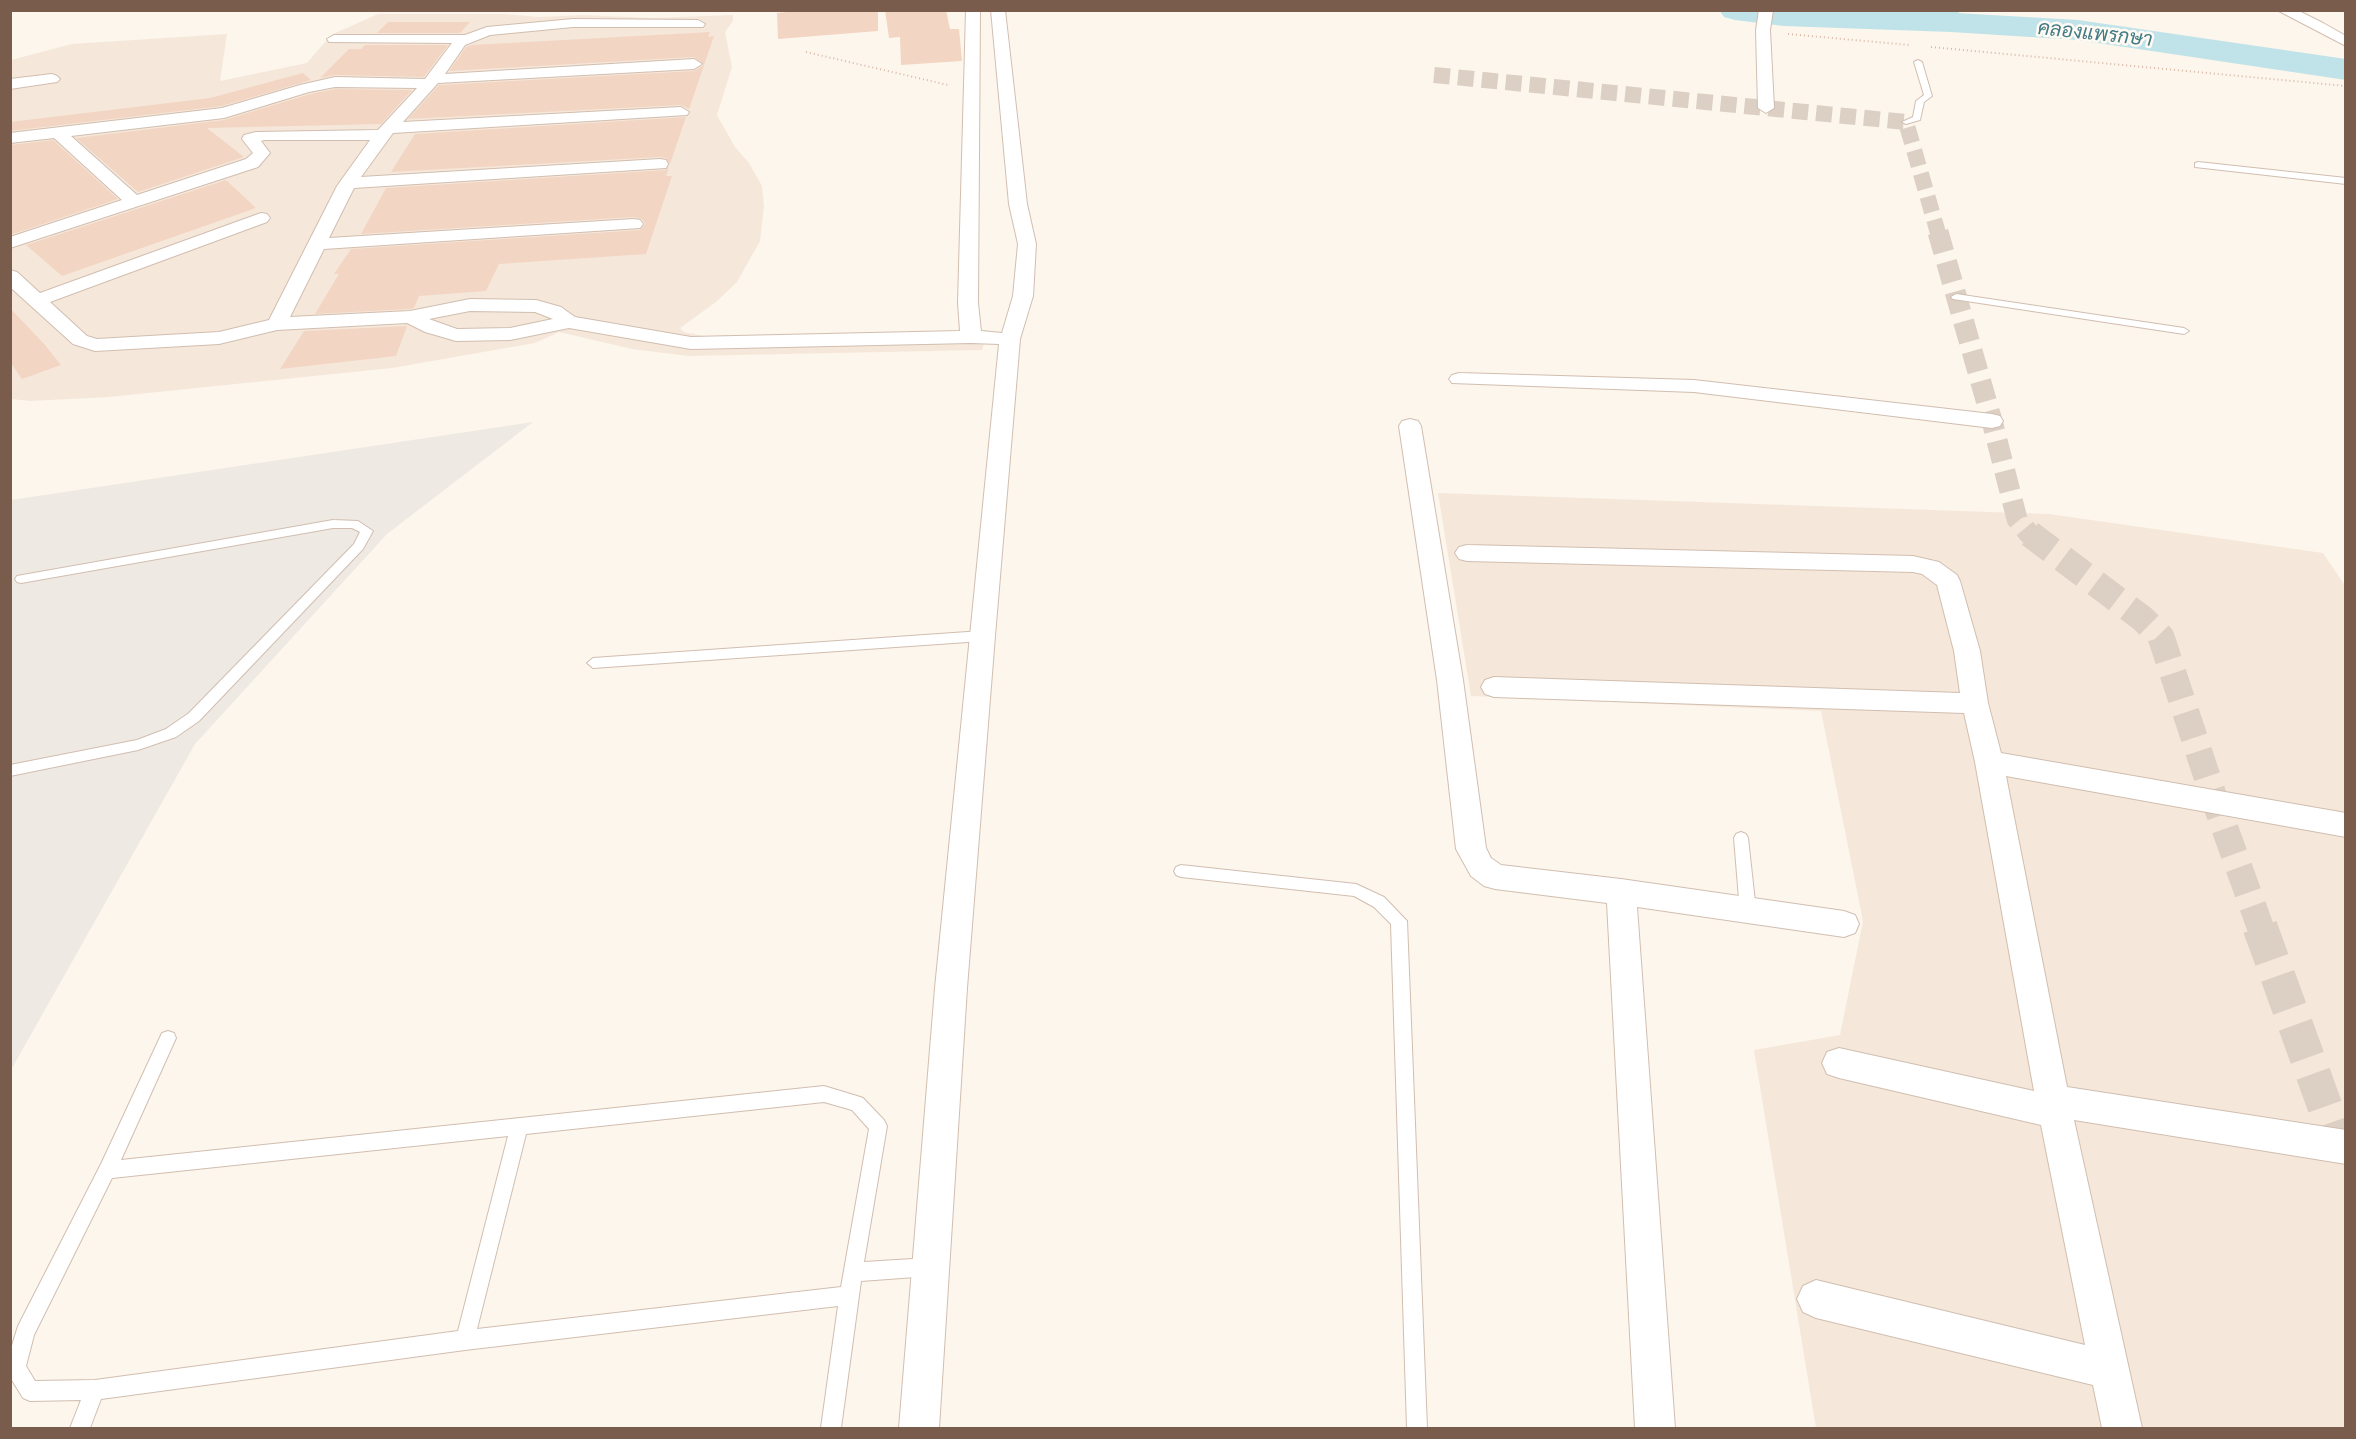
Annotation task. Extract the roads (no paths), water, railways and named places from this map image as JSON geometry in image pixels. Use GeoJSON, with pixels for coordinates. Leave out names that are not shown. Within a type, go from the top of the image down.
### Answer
{"type":"FeatureCollection","features":[{"type":"Feature","properties":{"kind":"street"},"geometry":{"type":"LineString","coordinates":[[919,1428],[951,988],[982,636],[1010,339],[1023,296],[1027,244],[1018,204],[998,10]]}},
{"type":"Feature","properties":{"kind":"street"},"geometry":{"type":"LineString","coordinates":[[971,337],[968,303],[973,11]]}},
{"type":"Feature","properties":{"kind":"street"},"geometry":{"type":"LineString","coordinates":[[1766,11],[1763,30],[1766,108]]}},
{"type":"Feature","properties":{"kind":"street"},"geometry":{"type":"LineString","coordinates":[[2289,11],[2346,42]]}},
{"type":"Feature","properties":{"kind":"street"},"geometry":{"type":"LineString","coordinates":[[277,324],[349,183],[386,132],[431,82],[460,42],[487,32],[573,23],[698,24]]}},
{"type":"Feature","properties":{"kind":"street"},"geometry":{"type":"LineString","coordinates":[[334,39],[465,39]]}},
{"type":"Feature","properties":{"kind":"street"},"geometry":{"type":"LineString","coordinates":[[10,138],[208,116],[335,82],[431,82],[694,64]]}},
{"type":"Feature","properties":{"kind":"street"},"geometry":{"type":"LineString","coordinates":[[10,84],[52,79]]}},
{"type":"Feature","properties":{"kind":"street"},"geometry":{"type":"LineString","coordinates":[[239,133],[262,135],[386,132],[681,112]]}},
{"type":"Feature","properties":{"kind":"street"},"geometry":{"type":"LineString","coordinates":[[10,243],[252,163],[262,153],[239,133],[208,116]]}},
{"type":"Feature","properties":{"kind":"street"},"geometry":{"type":"LineString","coordinates":[[59,134],[133,201]]}},
{"type":"Feature","properties":{"kind":"street"},"geometry":{"type":"LineString","coordinates":[[349,183],[660,164]]}},
{"type":"Feature","properties":{"kind":"street"},"geometry":{"type":"LineString","coordinates":[[39,300],[261,218]]}},
{"type":"Feature","properties":{"kind":"street"},"geometry":{"type":"LineString","coordinates":[[317,244],[634,224]]}},
{"type":"Feature","properties":{"kind":"street"},"geometry":{"type":"LineString","coordinates":[[10,276],[39,300],[80,340],[95,345],[219,338],[277,324],[410,317],[470,305],[536,306],[554,311],[569,322]]}},
{"type":"Feature","properties":{"kind":"street"},"geometry":{"type":"LineString","coordinates":[[410,317],[432,328],[456,335],[510,334],[569,322],[691,343],[971,337],[1010,339]]}},
{"type":"Feature","properties":{"kind":"street"},"geometry":{"type":"LineString","coordinates":[[1459,379],[1694,386],[1992,421]]}},
{"type":"Feature","properties":{"kind":"street"},"geometry":{"type":"LineString","coordinates":[[1410,426],[1450,680],[1471,849],[1481,867],[1495,877],[1621,892],[1844,924]]}},
{"type":"Feature","properties":{"kind":"street"},"geometry":{"type":"LineString","coordinates":[[1467,553],[1913,564],[1929,568],[1948,580],[1967,651],[1975,703],[1989,762],[2054,1107],[2122,1428]]}},
{"type":"Feature","properties":{"kind":"street"},"geometry":{"type":"LineString","coordinates":[[1494,687],[1975,703]]}},
{"type":"Feature","properties":{"kind":"street"},"geometry":{"type":"LineString","coordinates":[[1989,762],[2346,825]]}},
{"type":"Feature","properties":{"kind":"street"},"geometry":{"type":"LineString","coordinates":[[1621,892],[1655,1428]]}},
{"type":"Feature","properties":{"kind":"street"},"geometry":{"type":"LineString","coordinates":[[1839,1063],[2054,1107],[2346,1147]]}},
{"type":"Feature","properties":{"kind":"street"},"geometry":{"type":"LineString","coordinates":[[1816,1299],[2110,1370]]}},
{"type":"Feature","properties":{"kind":"lane"},"geometry":{"type":"LineString","coordinates":[[1906,122],[1917,118],[1920,101],[1928,96],[1918,62]]}},
{"type":"Feature","properties":{"kind":"lane"},"geometry":{"type":"LineString","coordinates":[[2198,165],[2346,181]]}},
{"type":"Feature","properties":{"kind":"lane"},"geometry":{"type":"LineString","coordinates":[[1956,297],[2184,331]]}},
{"type":"Feature","properties":{"kind":"lane"},"geometry":{"type":"LineString","coordinates":[[10,771],[138,745],[171,733],[194,717],[359,546],[367,531],[354,524],[333,524],[21,579]]}},
{"type":"Feature","properties":{"kind":"lane"},"geometry":{"type":"LineString","coordinates":[[593,663],[982,636]]}},
{"type":"Feature","properties":{"kind":"lane"},"geometry":{"type":"LineString","coordinates":[[1741,838],[1748,911]]}},
{"type":"Feature","properties":{"kind":"lane"},"geometry":{"type":"LineString","coordinates":[[1181,871],[1356,890],[1379,902],[1400,921],[1417,1428]]}},
{"type":"Feature","properties":{"kind":"lane"},"geometry":{"type":"LineString","coordinates":[[168,1038],[107,1170],[25,1333],[16,1368],[30,1391],[95,1390],[465,1340],[849,1295]]}},
{"type":"Feature","properties":{"kind":"lane"},"geometry":{"type":"LineString","coordinates":[[107,1170],[824,1094],[857,1104],[878,1126],[849,1295],[831,1428]]}},
{"type":"Feature","properties":{"kind":"lane"},"geometry":{"type":"LineString","coordinates":[[465,1340],[519,1126]]}},
{"type":"Feature","properties":{"kind":"lane"},"geometry":{"type":"LineString","coordinates":[[853,1272],[930,1267]]}},
{"type":"Feature","properties":{"kind":"lane"},"geometry":{"type":"LineString","coordinates":[[80,1428],[95,1390]]}},
{"type":"Feature","properties":{"kind":"waterway","name":"คลองแพรกษา"},"geometry":{"type":"LineString","coordinates":[[1735,10],[1784,16],[1951,22],[2078,30],[2346,70]]}},
{"type":"Feature","properties":{"kind":"waterway"},"geometry":{"type":"LineString","coordinates":[[1948,10],[1951,22]]}},
{"type":"Feature","properties":{"kind":"tunnel"},"geometry":{"type":"LineString","coordinates":[[1434,75],[1906,122],[1938,233]]}},
{"type":"Feature","properties":{"kind":"tunnel"},"geometry":{"type":"LineString","coordinates":[[1938,232],[1992,421],[2017,519],[2031,536]]}},
{"type":"Feature","properties":{"kind":"tunnel"},"geometry":{"type":"LineString","coordinates":[[2030,534],[2143,619],[2161,637],[2215,801],[2261,929]]}},
{"type":"Feature","properties":{"kind":"tunnel"},"geometry":{"type":"LineString","coordinates":[[2260,927],[2345,1162]]}}]}
